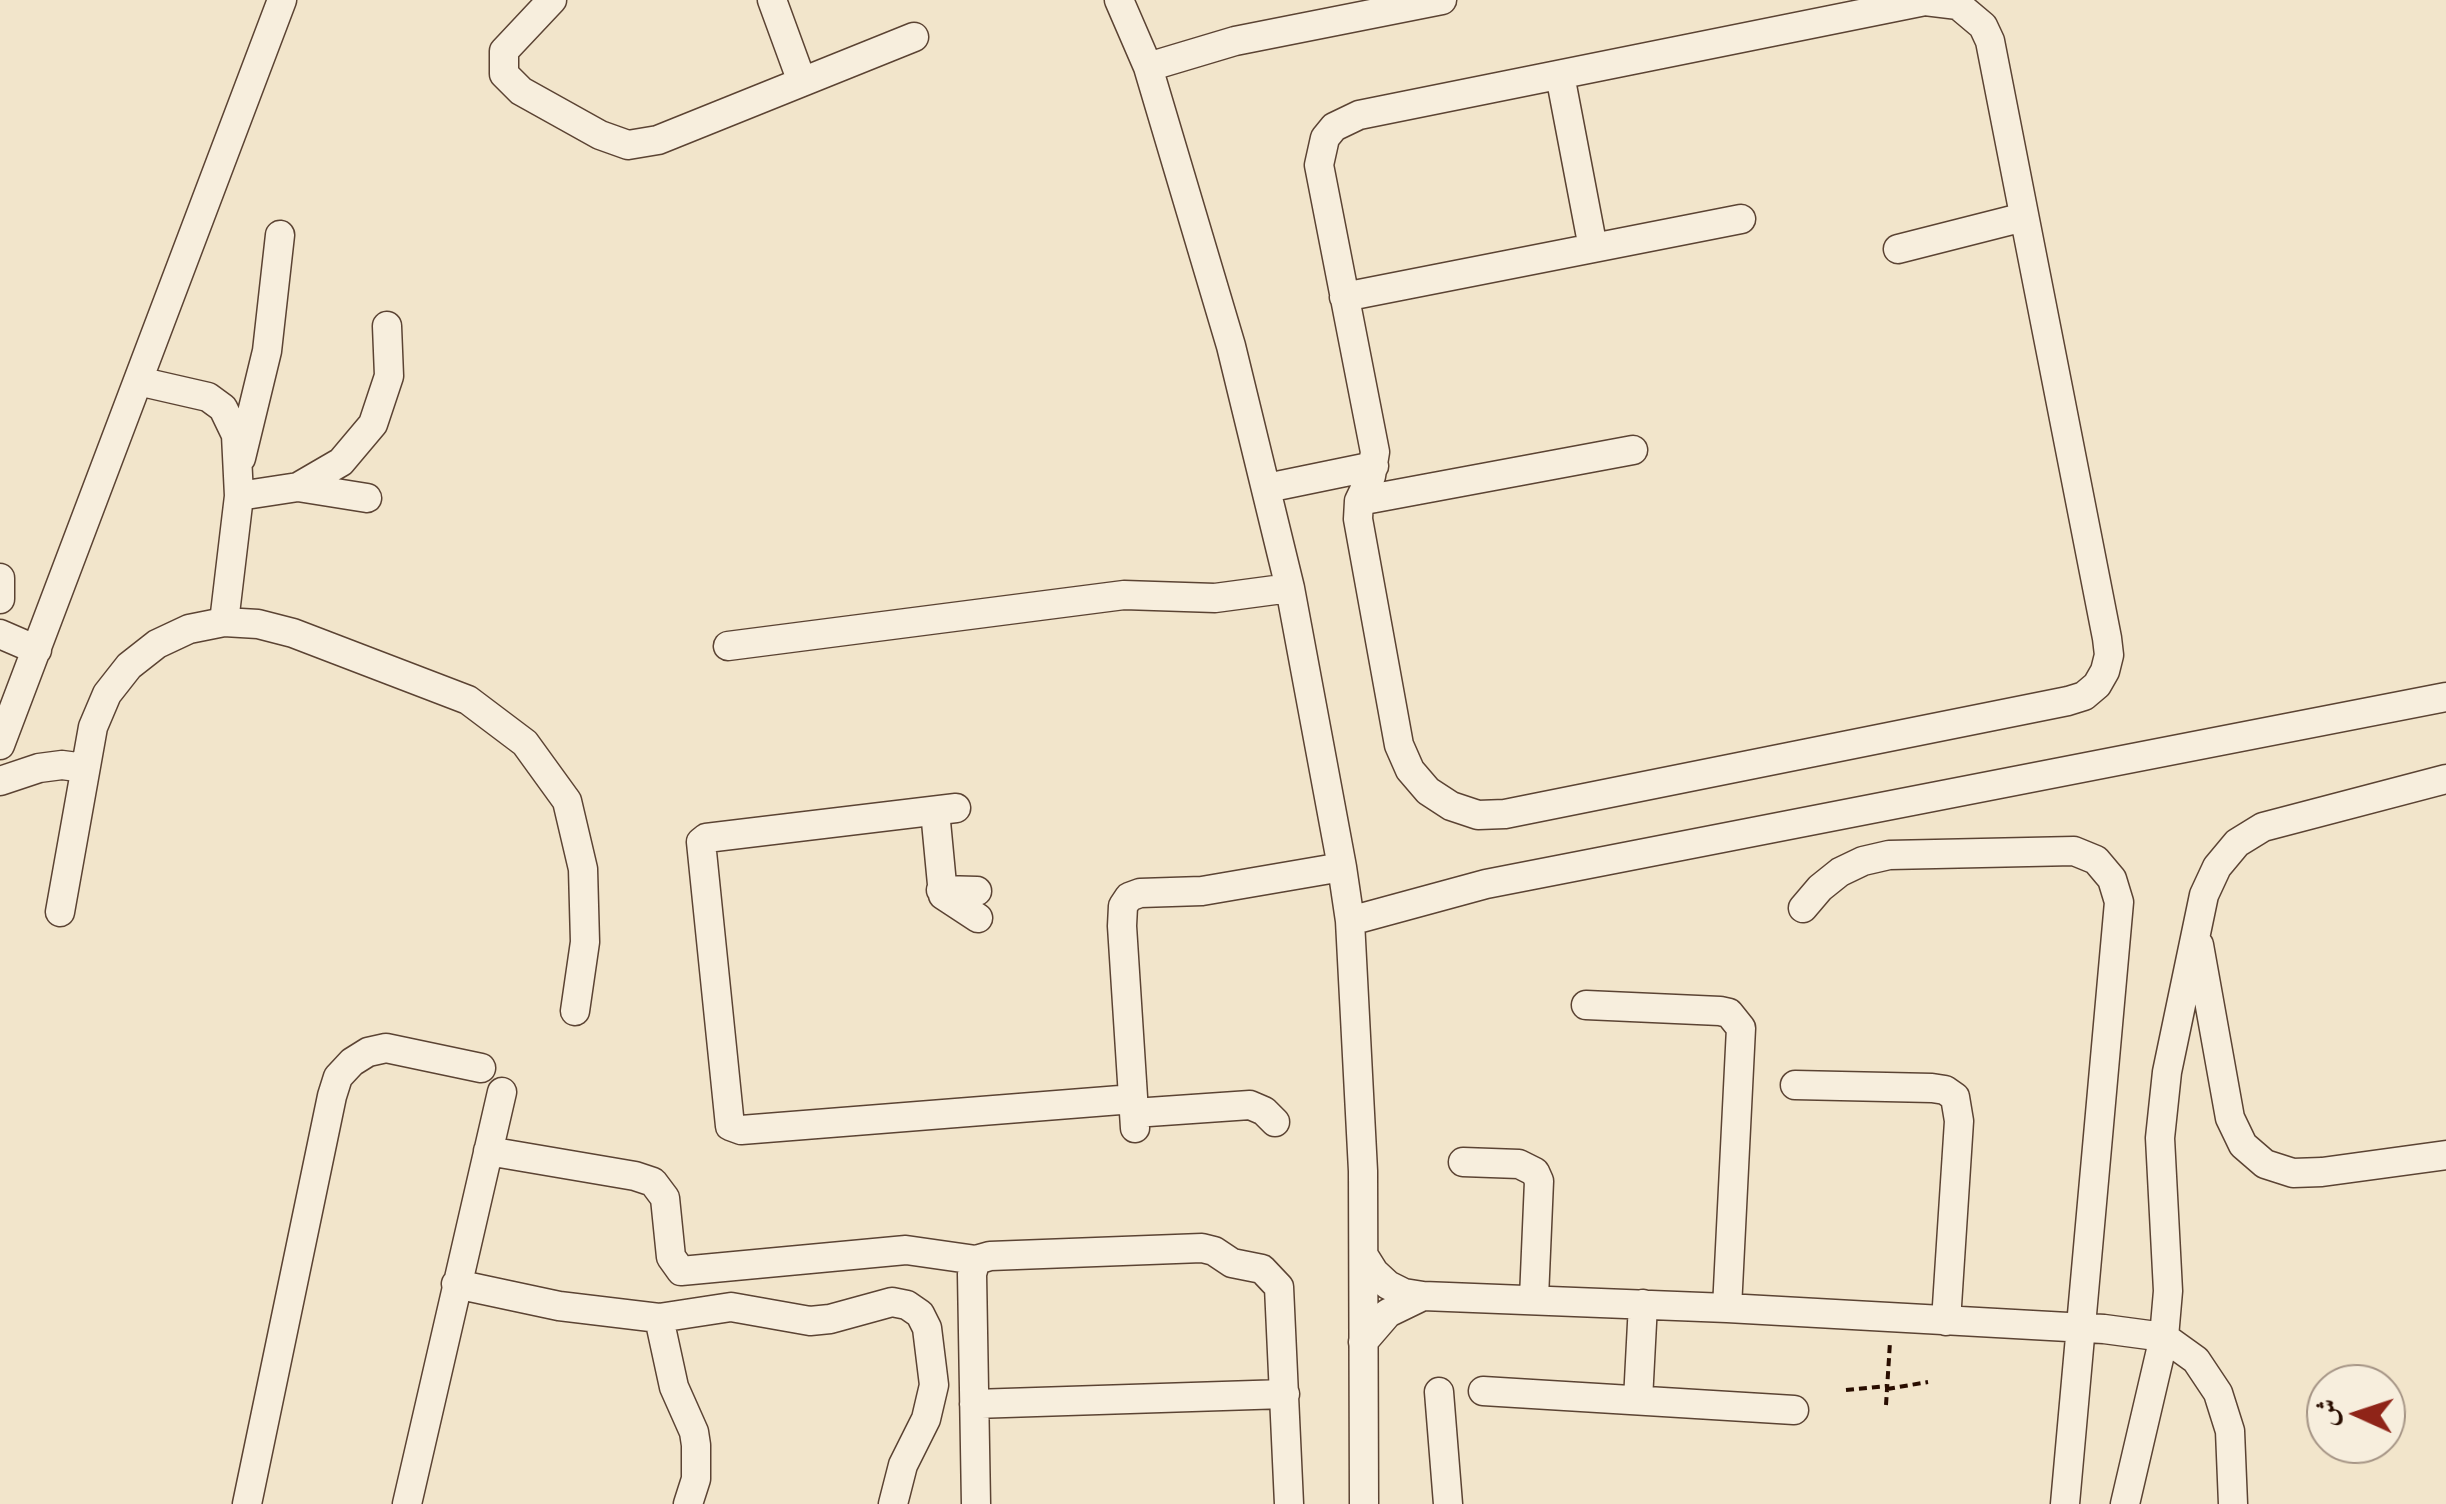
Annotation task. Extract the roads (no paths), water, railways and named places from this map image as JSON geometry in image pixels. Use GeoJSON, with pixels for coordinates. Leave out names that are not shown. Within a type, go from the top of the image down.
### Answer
{"type":"FeatureCollection","features":[{"type":"Feature","properties":{"kind":"street"},"geometry":{"type":"LineString","coordinates":[[0,746],[282,0]]}},
{"type":"Feature","properties":{"kind":"street"},"geometry":{"type":"LineString","coordinates":[[552,0],[504,51],[504,74],[520,90],[614,141],[628,144],[658,140],[914,37]]}},
{"type":"Feature","properties":{"kind":"street"},"geometry":{"type":"LineString","coordinates":[[772,0],[802,82]]}},
{"type":"Feature","properties":{"kind":"street"},"geometry":{"type":"LineString","coordinates":[[1118,0],[1148,67],[1231,346],[1290,588],[1342,867],[1359,1046],[1364,1504]]}},
{"type":"Feature","properties":{"kind":"street"},"geometry":{"type":"LineString","coordinates":[[1148,67],[1235,42],[1442,0]]}},
{"type":"Feature","properties":{"kind":"street"},"geometry":{"type":"LineString","coordinates":[[1925,1],[1958,6],[1982,26],[1990,42],[2024,217],[2107,638],[2109,655],[2097,685],[2084,696],[1505,814],[1478,815],[1451,806],[1428,791],[1410,770],[1399,744],[1360,537],[1359,501],[1374,466],[1375,452],[1319,165],[1320,151],[1334,126],[1360,115],[1925,1]]}},
{"type":"Feature","properties":{"kind":"street"},"geometry":{"type":"LineString","coordinates":[[1560,75],[1592,248]]}},
{"type":"Feature","properties":{"kind":"street"},"geometry":{"type":"LineString","coordinates":[[1898,249],[2024,217]]}},
{"type":"Feature","properties":{"kind":"street"},"geometry":{"type":"LineString","coordinates":[[1344,297],[1742,219]]}},
{"type":"Feature","properties":{"kind":"street"},"geometry":{"type":"LineString","coordinates":[[239,465],[267,351],[280,235]]}},
{"type":"Feature","properties":{"kind":"street"},"geometry":{"type":"LineString","coordinates":[[298,487],[341,462],[373,424],[389,376],[388,326]]}},
{"type":"Feature","properties":{"kind":"street"},"geometry":{"type":"LineString","coordinates":[[138,381],[208,397],[223,408],[236,435],[239,496],[224,622]]}},
{"type":"Feature","properties":{"kind":"street"},"geometry":{"type":"LineString","coordinates":[[1359,501],[1633,450]]}},
{"type":"Feature","properties":{"kind":"street"},"geometry":{"type":"LineString","coordinates":[[1267,488],[1374,466]]}},
{"type":"Feature","properties":{"kind":"street"},"geometry":{"type":"LineString","coordinates":[[239,496],[298,487],[367,498]]}},
{"type":"Feature","properties":{"kind":"street"},"geometry":{"type":"LineString","coordinates":[[0,578],[0,599]]}},
{"type":"Feature","properties":{"kind":"street"},"geometry":{"type":"LineString","coordinates":[[728,646],[1124,596],[1232,597],[1290,588]]}},
{"type":"Feature","properties":{"kind":"street"},"geometry":{"type":"LineString","coordinates":[[60,912],[93,726],[107,694],[129,666],[173,636],[224,622],[258,624],[293,633],[468,700],[525,744],[567,801],[582,870],[585,942],[575,1010]]}},
{"type":"Feature","properties":{"kind":"street"},"geometry":{"type":"LineString","coordinates":[[0,634],[38,650]]}},
{"type":"Feature","properties":{"kind":"street"},"geometry":{"type":"LineString","coordinates":[[1350,921],[1486,884],[2446,698]]}},
{"type":"Feature","properties":{"kind":"street"},"geometry":{"type":"LineString","coordinates":[[0,781],[39,768],[85,768]]}},
{"type":"Feature","properties":{"kind":"street"},"geometry":{"type":"LineString","coordinates":[[2125,1504],[2164,1337],[2168,1291],[2160,1138],[2167,1072],[2204,895],[2217,867],[2237,844],[2263,826],[2446,780]]}},
{"type":"Feature","properties":{"kind":"street"},"geometry":{"type":"LineString","coordinates":[[978,905],[941,890],[946,810],[706,838],[701,842],[730,1126],[734,1130],[1250,1105],[1264,1111],[1274,1122]]}},
{"type":"Feature","properties":{"kind":"street"},"geometry":{"type":"LineString","coordinates":[[1803,908],[1840,872],[1863,861],[1888,856],[2074,851],[2096,860],[2112,879],[2119,902],[2065,1504]]}},
{"type":"Feature","properties":{"kind":"street"},"geometry":{"type":"LineString","coordinates":[[1134,1113],[1122,926],[1123,906],[1128,897],[1202,891],[1342,867]]}},
{"type":"Feature","properties":{"kind":"street"},"geometry":{"type":"LineString","coordinates":[[2196,930],[2230,1118],[2244,1145],[2266,1164],[2293,1173],[2446,1155]]}},
{"type":"Feature","properties":{"kind":"street"},"geometry":{"type":"LineString","coordinates":[[1586,1005],[1720,1011],[1729,1013],[1740,1028],[1728,1308]]}},
{"type":"Feature","properties":{"kind":"street"},"geometry":{"type":"LineString","coordinates":[[246,1504],[338,1078],[352,1062],[368,1052],[386,1048],[482,1068]]}},
{"type":"Feature","properties":{"kind":"street"},"geometry":{"type":"LineString","coordinates":[[1795,1085],[1932,1088],[1955,1097],[1959,1121],[1946,1321]]}},
{"type":"Feature","properties":{"kind":"street"},"geometry":{"type":"LineString","coordinates":[[407,1504],[502,1092]]}},
{"type":"Feature","properties":{"kind":"street"},"geometry":{"type":"LineString","coordinates":[[488,1150],[653,1182],[664,1198],[671,1257],[681,1271],[906,1250],[976,1260],[990,1256],[1202,1248],[1232,1264],[1262,1270],[1272,1276],[1282,1299],[1289,1504]]}},
{"type":"Feature","properties":{"kind":"street"},"geometry":{"type":"LineString","coordinates":[[1463,1162],[1519,1164],[1535,1172],[1539,1190],[1534,1298]]}},
{"type":"Feature","properties":{"kind":"street"},"geometry":{"type":"LineString","coordinates":[[1364,1256],[1388,1285],[1422,1296],[1728,1308],[2080,1328],[2164,1337],[2196,1360],[2218,1393],[2230,1431],[2233,1504]]}},
{"type":"Feature","properties":{"kind":"street"},"geometry":{"type":"LineString","coordinates":[[976,1260],[972,1274],[976,1504]]}},
{"type":"Feature","properties":{"kind":"street"},"geometry":{"type":"LineString","coordinates":[[456,1284],[559,1306],[659,1318],[731,1307],[810,1321],[892,1302],[908,1305],[920,1314],[931,1342],[934,1385],[926,1419],[903,1465],[893,1504]]}},
{"type":"Feature","properties":{"kind":"street"},"geometry":{"type":"LineString","coordinates":[[1363,1342],[1388,1313],[1422,1296]]}},
{"type":"Feature","properties":{"kind":"street"},"geometry":{"type":"LineString","coordinates":[[1638,1400],[1644,1304]]}},
{"type":"Feature","properties":{"kind":"street"},"geometry":{"type":"LineString","coordinates":[[659,1318],[674,1387],[696,1445],[696,1479],[688,1504]]}},
{"type":"Feature","properties":{"kind":"street"},"geometry":{"type":"LineString","coordinates":[[1483,1391],[1794,1410]]}},
{"type":"Feature","properties":{"kind":"street"},"geometry":{"type":"LineString","coordinates":[[1439,1392],[1448,1504]]}},
{"type":"Feature","properties":{"kind":"street"},"geometry":{"type":"LineString","coordinates":[[974,1404],[1285,1394]]}}]}
